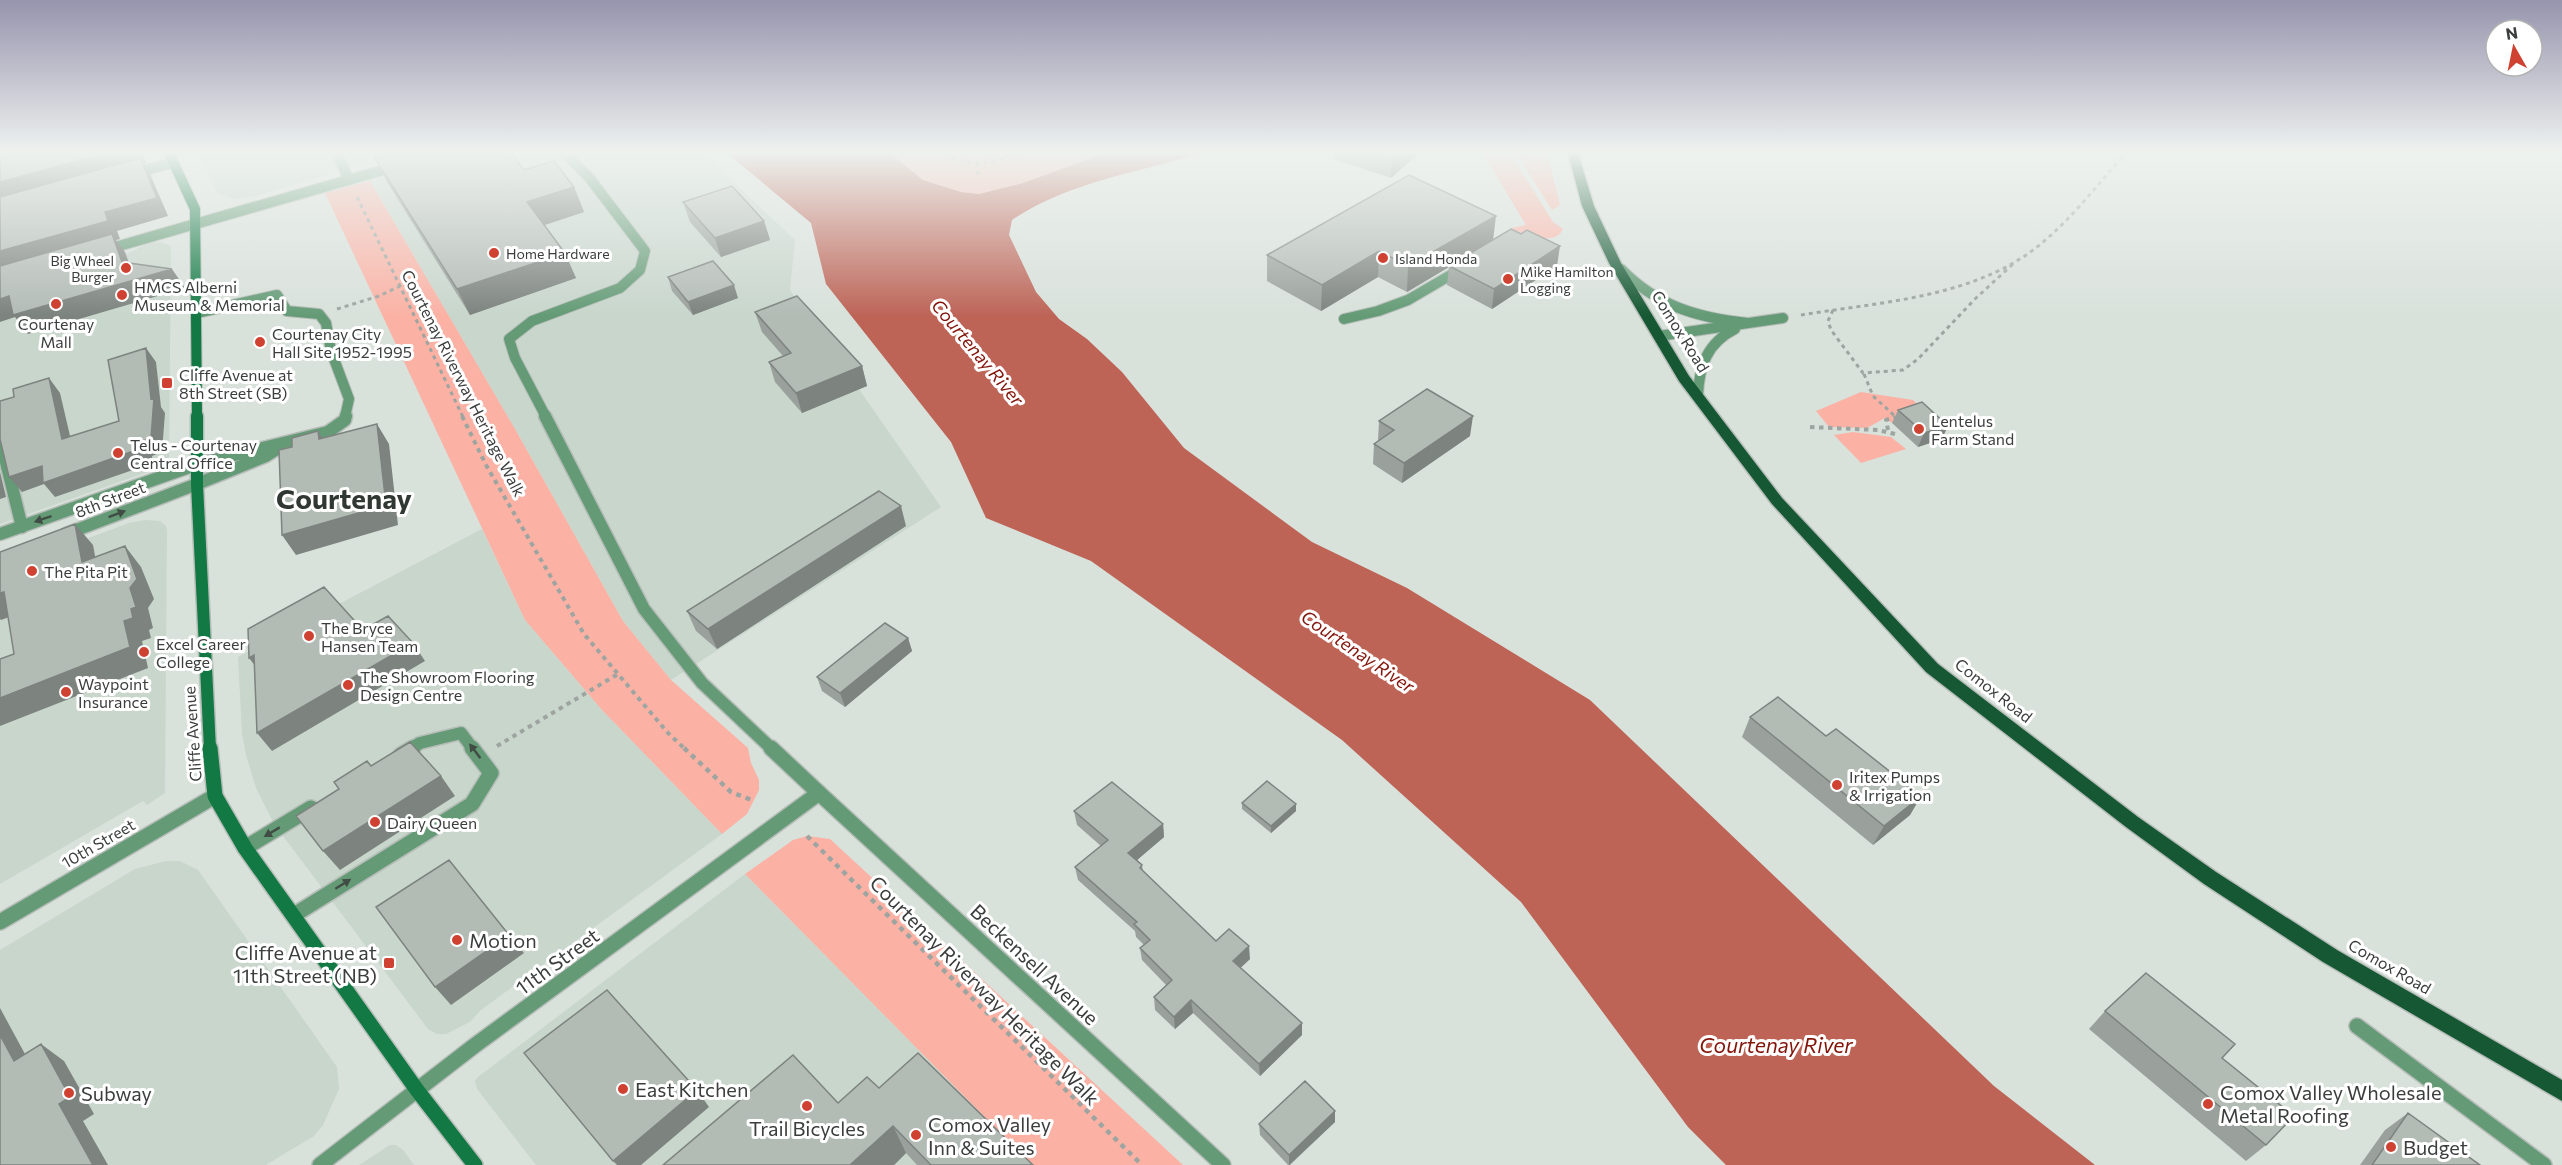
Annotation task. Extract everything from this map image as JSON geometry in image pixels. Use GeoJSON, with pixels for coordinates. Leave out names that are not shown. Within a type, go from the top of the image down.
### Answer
{"type":"FeatureCollection","features":[{"type":"Feature","properties":{"kind":"main road","name":"Cliffe Avenue"},"geometry":{"type":"LineString","coordinates":[[194,207],[197,484],[211,759],[215,795],[245,848],[417,1090],[474,1165]]}},
{"type":"Feature","properties":{"kind":"main road","name":"Comox Road"},"geometry":{"type":"LineString","coordinates":[[1589,207],[1616,263],[1698,396],[1777,501],[1932,669],[2132,822],[2210,878],[2330,956],[2562,1091]]}},
{"type":"Feature","properties":{"kind":"street"},"geometry":{"type":"LineString","coordinates":[[100,252],[252,207]]}},
{"type":"Feature","properties":{"kind":"street","name":"Beckensell Avenue"},"geometry":{"type":"LineString","coordinates":[[612,207],[645,251],[640,270],[620,288],[532,321],[509,339],[515,358],[644,609],[702,683],[1223,1165]]}},
{"type":"Feature","properties":{"kind":"street"},"geometry":{"type":"LineString","coordinates":[[1616,263],[1637,286],[1674,308],[1697,316],[1748,323]]}},
{"type":"Feature","properties":{"kind":"street"},"geometry":{"type":"LineString","coordinates":[[1344,319],[1378,311],[1408,300],[1466,266]]}},
{"type":"Feature","properties":{"kind":"street"},"geometry":{"type":"LineString","coordinates":[[197,313],[278,295],[287,311],[319,314],[326,323],[331,351],[349,399],[345,420],[328,432],[284,445]]}},
{"type":"Feature","properties":{"kind":"street"},"geometry":{"type":"LineString","coordinates":[[1659,336],[1783,318]]}},
{"type":"Feature","properties":{"kind":"street"},"geometry":{"type":"LineString","coordinates":[[1698,396],[1703,358],[1714,343],[1727,332],[1748,323]]}},
{"type":"Feature","properties":{"kind":"street"},"geometry":{"type":"LineString","coordinates":[[0,443],[22,526]]}},
{"type":"Feature","properties":{"kind":"street","name":"8th Street"},"geometry":{"type":"LineString","coordinates":[[0,534],[198,465],[251,449],[284,445]]}},
{"type":"Feature","properties":{"kind":"street","name":"8th Street"},"geometry":{"type":"LineString","coordinates":[[58,537],[266,456],[284,445]]}},
{"type":"Feature","properties":{"kind":"street"},"geometry":{"type":"LineString","coordinates":[[294,915],[472,804],[491,773],[461,733],[420,743],[390,761]]}},
{"type":"Feature","properties":{"kind":"street","name":"11th Street"},"geometry":{"type":"LineString","coordinates":[[320,1165],[417,1090],[819,793]]}},
{"type":"Feature","properties":{"kind":"street","name":"10th Street"},"geometry":{"type":"LineString","coordinates":[[0,922],[215,795]]}},
{"type":"Feature","properties":{"kind":"street"},"geometry":{"type":"LineString","coordinates":[[245,848],[321,802]]}},
{"type":"Feature","properties":{"kind":"street"},"geometry":{"type":"LineString","coordinates":[[2357,1026],[2544,1165]]}},
{"type":"Feature","properties":{"kind":"path","name":"Courtenay Riverway Heritage Walk"},"geometry":{"type":"LineString","coordinates":[[363,207],[486,465],[584,634],[668,733],[731,792],[754,801]]}},
{"type":"Feature","properties":{"kind":"path"},"geometry":{"type":"LineString","coordinates":[[1863,373],[1903,370],[1918,359],[1975,299],[2020,258],[2048,237],[2076,207]]}},
{"type":"Feature","properties":{"kind":"path"},"geometry":{"type":"LineString","coordinates":[[1783,318],[1920,295],[1973,281],[2020,258]]}},
{"type":"Feature","properties":{"kind":"path"},"geometry":{"type":"LineString","coordinates":[[355,303],[400,286]]}},
{"type":"Feature","properties":{"kind":"path"},"geometry":{"type":"LineString","coordinates":[[1834,309],[1828,321],[1831,330],[1863,373],[1873,396],[1896,417],[1886,420],[1888,430]]}},
{"type":"Feature","properties":{"kind":"path"},"geometry":{"type":"LineString","coordinates":[[1810,427],[1833,431],[1888,430],[1899,435]]}},
{"type":"Feature","properties":{"kind":"path"},"geometry":{"type":"LineString","coordinates":[[479,757],[618,674]]}},
{"type":"Feature","properties":{"kind":"path","name":"Courtenay Riverway Heritage Walk"},"geometry":{"type":"LineString","coordinates":[[807,836],[1142,1165]]}},
{"type":"Feature","properties":{"kind":"shaded area"},"geometry":{"type":"Polygon","coordinates":[[[332,207],[385,207],[515,429],[623,621],[671,680],[748,748],[751,763],[759,780],[759,790],[747,814],[722,834],[602,710],[525,620],[332,207]]]}},
{"type":"Feature","properties":{"kind":"shaded area"},"geometry":{"type":"Polygon","coordinates":[[[385,207],[760,207],[795,240],[790,290],[941,507],[671,680],[623,621],[515,429],[385,207]]]}},
{"type":"Feature","properties":{"kind":"shaded area"},"geometry":{"type":"Polygon","coordinates":[[[1515,207],[1544,207],[1553,222],[1563,229],[1560,234],[1549,238],[1514,235],[1511,228],[1526,225],[1515,207]]]}},
{"type":"Feature","properties":{"kind":"shaded area"},"geometry":{"type":"Polygon","coordinates":[[[161,242],[171,246],[169,459],[159,468],[0,524],[0,290],[131,252],[148,243],[161,242]]]}},
{"type":"Feature","properties":{"kind":"shaded area"},"geometry":{"type":"Polygon","coordinates":[[[1861,392],[1913,400],[1928,414],[1892,423],[1885,418],[1867,428],[1829,427],[1816,411],[1861,392]]]}},
{"type":"Feature","properties":{"kind":"shaded area"},"geometry":{"type":"Polygon","coordinates":[[[1853,432],[1891,437],[1906,449],[1861,463],[1834,435],[1853,432]]]}},
{"type":"Feature","properties":{"kind":"shaded area"},"geometry":{"type":"Polygon","coordinates":[[[145,520],[160,521],[166,526],[167,531],[165,793],[147,805],[143,801],[0,884],[0,571],[129,523],[145,520]]]}},
{"type":"Feature","properties":{"kind":"shaded area"},"geometry":{"type":"Polygon","coordinates":[[[482,529],[525,620],[602,710],[722,834],[481,1010],[470,1022],[446,1034],[437,1034],[428,1029],[274,824],[256,788],[246,755],[242,734],[238,657],[482,529]]]}},
{"type":"Feature","properties":{"kind":"shaded area"},"geometry":{"type":"Polygon","coordinates":[[[807,836],[830,839],[1183,1165],[1032,1165],[745,874],[793,840],[807,836]]]}},
{"type":"Feature","properties":{"kind":"shaded area"},"geometry":{"type":"Polygon","coordinates":[[[166,861],[180,861],[198,870],[337,1067],[339,1089],[323,1125],[314,1136],[266,1165],[0,1165],[0,950],[135,869],[166,861]]]}},
{"type":"Feature","properties":{"kind":"shaded area"},"geometry":{"type":"Polygon","coordinates":[[[745,874],[1032,1165],[536,1165],[477,1089],[475,1081],[745,874]]]}},
{"type":"Feature","properties":{"kind":"shaded area"},"geometry":{"type":"Polygon","coordinates":[[[390,1145],[396,1145],[403,1150],[414,1165],[359,1165],[390,1145]]]}},
{"type":"Feature","properties":{"kind":"water","name":"Courtenay River"},"geometry":{"type":"Polygon","coordinates":[[[792,207],[1033,207],[1012,220],[1009,235],[1036,292],[1059,319],[1087,339],[1122,372],[1184,448],[1312,542],[1407,588],[1590,700],[1994,1086],[2095,1165],[1726,1165],[1688,1127],[1521,902],[1342,740],[1091,561],[986,518],[951,442],[826,284],[811,223],[792,207]]]}},
{"type":"Feature","properties":{"kind":"building"},"geometry":{"type":"Polygon","coordinates":[[[0,207],[122,207],[105,212],[108,221],[0,251],[0,207]]]}},
{"type":"Feature","properties":{"kind":"building"},"geometry":{"type":"Polygon","coordinates":[[[406,207],[531,207],[565,253],[457,289],[406,207]]]}},
{"type":"Feature","properties":{"kind":"building"},"geometry":{"type":"Polygon","coordinates":[[[688,207],[752,207],[764,221],[715,238],[688,207]]]}},
{"type":"Feature","properties":{"kind":"building"},"geometry":{"type":"Polygon","coordinates":[[[1352,207],[1478,207],[1496,216],[1408,266],[1379,251],[1322,285],[1267,255],[1352,207]]]}},
{"type":"Feature","properties":{"kind":"building"},"geometry":{"type":"Polygon","coordinates":[[[1511,229],[1521,234],[1527,230],[1560,246],[1494,289],[1449,266],[1511,229]]]}},
{"type":"Feature","properties":{"kind":"building"},"geometry":{"type":"Polygon","coordinates":[[[112,234],[122,262],[172,269],[13,315],[9,296],[0,299],[0,266],[112,234]]]}},
{"type":"Feature","properties":{"kind":"building"},"geometry":{"type":"Polygon","coordinates":[[[713,261],[734,285],[688,302],[668,277],[713,261]]]}},
{"type":"Feature","properties":{"kind":"building"},"geometry":{"type":"Polygon","coordinates":[[[797,296],[862,366],[796,393],[769,362],[791,353],[755,312],[797,296]]]}},
{"type":"Feature","properties":{"kind":"building"},"geometry":{"type":"Polygon","coordinates":[[[146,348],[151,399],[154,398],[151,438],[141,442],[142,448],[43,483],[42,466],[9,477],[0,439],[0,401],[14,397],[13,389],[49,378],[62,439],[119,421],[108,360],[146,348]]]}},
{"type":"Feature","properties":{"kind":"building"},"geometry":{"type":"Polygon","coordinates":[[[1427,389],[1473,416],[1404,463],[1374,444],[1394,430],[1379,421],[1427,389]]]}},
{"type":"Feature","properties":{"kind":"building"},"geometry":{"type":"Polygon","coordinates":[[[1922,402],[1948,426],[1924,433],[1898,410],[1922,402]]]}},
{"type":"Feature","properties":{"kind":"building"},"geometry":{"type":"Polygon","coordinates":[[[377,424],[386,505],[282,535],[279,450],[292,447],[292,438],[318,431],[319,439],[377,424]]]}},
{"type":"Feature","properties":{"kind":"building"},"geometry":{"type":"Polygon","coordinates":[[[879,491],[901,506],[708,629],[687,611],[879,491]]]}},
{"type":"Feature","properties":{"kind":"building"},"geometry":{"type":"Polygon","coordinates":[[[75,524],[82,562],[125,546],[137,579],[130,588],[136,607],[131,609],[133,618],[124,621],[130,647],[0,698],[0,659],[14,654],[4,592],[0,593],[0,552],[75,524]]]}},
{"type":"Feature","properties":{"kind":"building"},"geometry":{"type":"Polygon","coordinates":[[[324,587],[363,630],[388,616],[413,643],[257,733],[254,655],[249,658],[248,629],[324,587]]]}},
{"type":"Feature","properties":{"kind":"building"},"geometry":{"type":"Polygon","coordinates":[[[885,623],[908,638],[840,693],[817,677],[885,623]]]}},
{"type":"Feature","properties":{"kind":"building"},"geometry":{"type":"Polygon","coordinates":[[[1778,697],[1826,736],[1836,729],[1921,796],[1884,826],[1750,717],[1778,697]]]}},
{"type":"Feature","properties":{"kind":"building"},"geometry":{"type":"Polygon","coordinates":[[[410,742],[441,776],[323,851],[296,816],[339,789],[334,782],[367,761],[371,766],[410,742]]]}},
{"type":"Feature","properties":{"kind":"building"},"geometry":{"type":"Polygon","coordinates":[[[1267,781],[1296,804],[1271,826],[1242,803],[1267,781]]]}},
{"type":"Feature","properties":{"kind":"building"},"geometry":{"type":"Polygon","coordinates":[[[1112,782],[1163,824],[1128,853],[1142,865],[1140,868],[1216,941],[1229,929],[1249,946],[1233,961],[1302,1023],[1259,1064],[1191,1000],[1174,1017],[1154,997],[1172,980],[1140,948],[1150,940],[1134,924],[1137,922],[1075,867],[1108,840],[1074,811],[1112,782]]]}},
{"type":"Feature","properties":{"kind":"building","name":"Motion"},"geometry":{"type":"Polygon","coordinates":[[[449,860],[509,935],[435,987],[376,907],[449,860]]]}},
{"type":"Feature","properties":{"kind":"building"},"geometry":{"type":"Polygon","coordinates":[[[2146,973],[2235,1044],[2222,1058],[2294,1116],[2266,1145],[2105,1011],[2146,973]]]}},
{"type":"Feature","properties":{"kind":"building","name":"East Kitchen"},"geometry":{"type":"Polygon","coordinates":[[[607,990],[697,1090],[613,1161],[524,1053],[607,990]]]}},
{"type":"Feature","properties":{"kind":"building"},"geometry":{"type":"Polygon","coordinates":[[[0,1035],[14,1061],[41,1044],[70,1097],[59,1104],[93,1165],[0,1165],[0,1035]]]}},
{"type":"Feature","properties":{"kind":"building"},"geometry":{"type":"Polygon","coordinates":[[[918,1053],[1033,1165],[931,1165],[893,1126],[850,1165],[663,1165],[793,1055],[838,1103],[867,1077],[879,1088],[918,1053]]]}},
{"type":"Feature","properties":{"kind":"building"},"geometry":{"type":"Polygon","coordinates":[[[1305,1081],[1335,1111],[1289,1155],[1259,1124],[1305,1081]]]}},
{"type":"Feature","properties":{"kind":"building"},"geometry":{"type":"Polygon","coordinates":[[[2408,1113],[2480,1165],[2372,1165],[2408,1113]]]}},
{"type":"Feature","properties":{"kind":"place","name":"Home Hardware"},"geometry":{"type":"Point","coordinates":[494,253]}},
{"type":"Feature","properties":{"kind":"place","name":"Island Honda"},"geometry":{"type":"Point","coordinates":[1383,258]}},
{"type":"Feature","properties":{"kind":"place","name":"Big Wheel Burger"},"geometry":{"type":"Point","coordinates":[126,268]}},
{"type":"Feature","properties":{"kind":"place","name":"Mike Hamilton Logging"},"geometry":{"type":"Point","coordinates":[1508,279]}},
{"type":"Feature","properties":{"kind":"place","name":"HMCS Alberni Museum & Memorial"},"geometry":{"type":"Point","coordinates":[122,295]}},
{"type":"Feature","properties":{"kind":"place","name":"Courtenay Mall"},"geometry":{"type":"Point","coordinates":[56,304]}},
{"type":"Feature","properties":{"kind":"place","name":"Courtenay City Hall Site 1952-1995"},"geometry":{"type":"Point","coordinates":[260,342]}},
{"type":"Feature","properties":{"kind":"place","name":"Cliffe Avenue at 8th Street (SB)"},"geometry":{"type":"Point","coordinates":[167,383]}},
{"type":"Feature","properties":{"kind":"place","name":"Lentelus Farm Stand"},"geometry":{"type":"Point","coordinates":[1919,429]}},
{"type":"Feature","properties":{"kind":"place","name":"Telus - Courtenay Central Office"},"geometry":{"type":"Point","coordinates":[118,453]}},
{"type":"Feature","properties":{"kind":"place","name":"The Pita Pit"},"geometry":{"type":"Point","coordinates":[32,571]}},
{"type":"Feature","properties":{"kind":"place","name":"The Bryce Hansen Team"},"geometry":{"type":"Point","coordinates":[309,636]}},
{"type":"Feature","properties":{"kind":"place","name":"Excel Career College"},"geometry":{"type":"Point","coordinates":[144,652]}},
{"type":"Feature","properties":{"kind":"place","name":"The Showroom Flooring Design Centre"},"geometry":{"type":"Point","coordinates":[348,685]}},
{"type":"Feature","properties":{"kind":"place","name":"Waypoint Insurance"},"geometry":{"type":"Point","coordinates":[66,692]}},
{"type":"Feature","properties":{"kind":"place","name":"Iritex Pumps & Irrigation"},"geometry":{"type":"Point","coordinates":[1837,785]}},
{"type":"Feature","properties":{"kind":"place","name":"Dairy Queen"},"geometry":{"type":"Point","coordinates":[375,822]}},
{"type":"Feature","properties":{"kind":"place","name":"Motion"},"geometry":{"type":"Point","coordinates":[457,940]}},
{"type":"Feature","properties":{"kind":"place","name":"Cliffe Avenue at 11th Street (NB)"},"geometry":{"type":"Point","coordinates":[389,963]}},
{"type":"Feature","properties":{"kind":"place","name":"East Kitchen"},"geometry":{"type":"Point","coordinates":[623,1089]}},
{"type":"Feature","properties":{"kind":"place","name":"Subway"},"geometry":{"type":"Point","coordinates":[69,1093]}},
{"type":"Feature","properties":{"kind":"place","name":"Comox Valley Wholesale Metal Roofing"},"geometry":{"type":"Point","coordinates":[2208,1104]}},
{"type":"Feature","properties":{"kind":"place","name":"Trail Bicycles"},"geometry":{"type":"Point","coordinates":[807,1106]}},
{"type":"Feature","properties":{"kind":"place","name":"Comox Valley Inn & Suites"},"geometry":{"type":"Point","coordinates":[916,1135]}},
{"type":"Feature","properties":{"kind":"place","name":"Budget"},"geometry":{"type":"Point","coordinates":[2391,1147]}},
{"type":"Feature","properties":{"kind":"district","name":"Courtenay"},"geometry":{"type":"Point","coordinates":[344,498]}}]}
